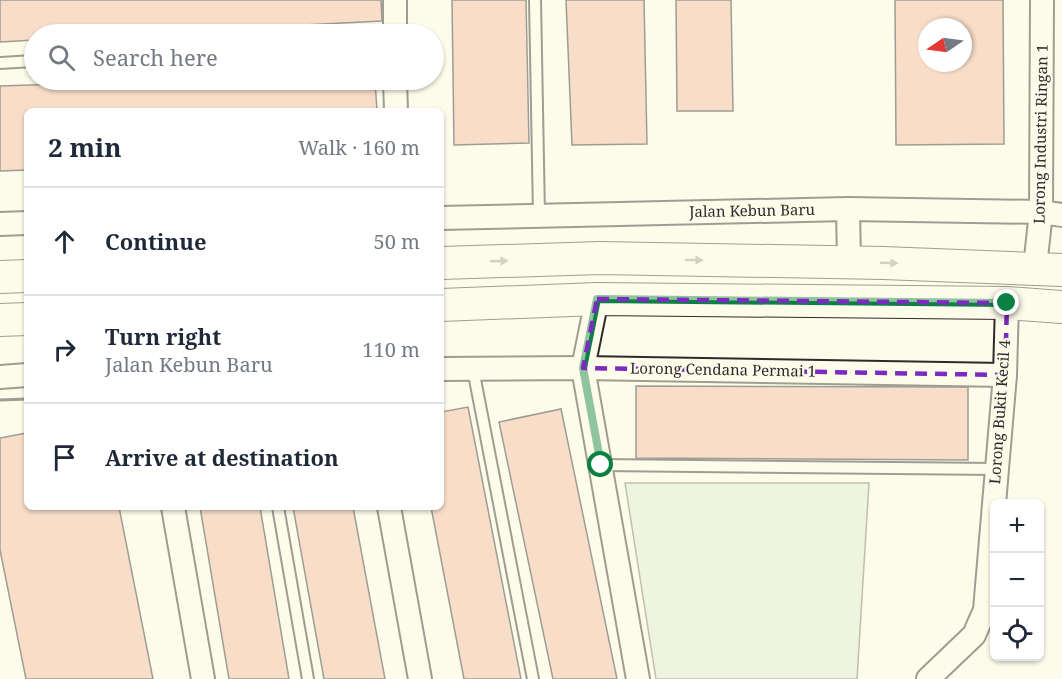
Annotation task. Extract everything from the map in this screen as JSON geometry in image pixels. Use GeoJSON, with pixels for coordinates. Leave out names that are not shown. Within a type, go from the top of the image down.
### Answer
{"type":"FeatureCollection","features":[{"type":"Feature","properties":{"kind":"street"},"geometry":{"type":"LineString","coordinates":[[395,0],[395,24]]}},
{"type":"Feature","properties":{"kind":"street","name":"Lorong Industri Ringan 1"},"geometry":{"type":"LineString","coordinates":[[1042,0],[1052,213],[1049,269]]}},
{"type":"Feature","properties":{"kind":"street"},"geometry":{"type":"LineString","coordinates":[[395,90],[396,108]]}},
{"type":"Feature","properties":{"kind":"street"},"geometry":{"type":"LineString","coordinates":[[848,209],[849,262]]}},
{"type":"Feature","properties":{"kind":"street","name":"Jalan Kebun Baru"},"geometry":{"type":"LineString","coordinates":[[444,218],[848,209],[1052,213]]}},
{"type":"Feature","properties":{"kind":"street"},"geometry":{"type":"LineString","coordinates":[[0,224],[24,223]]}},
{"type":"Feature","properties":{"kind":"street"},"geometry":{"type":"LineString","coordinates":[[444,263],[600,258],[849,262],[1049,269]]}},
{"type":"Feature","properties":{"kind":"street"},"geometry":{"type":"LineString","coordinates":[[0,277],[24,276]]}},
{"type":"Feature","properties":{"kind":"street"},"geometry":{"type":"LineString","coordinates":[[597,299],[583,368],[638,679]]}},
{"type":"Feature","properties":{"kind":"street"},"geometry":{"type":"LineString","coordinates":[[444,305],[597,299],[1007,303],[1062,307]]}},
{"type":"Feature","properties":{"kind":"street","name":"Lorong Bukit Kecil 4"},"geometry":{"type":"LineString","coordinates":[[928,679],[974,635],[985,610],[1005,375],[1007,303]]}},
{"type":"Feature","properties":{"kind":"street"},"geometry":{"type":"LineString","coordinates":[[0,320],[24,320]]}},
{"type":"Feature","properties":{"kind":"street","name":"Lorong Cendana Permai 1"},"geometry":{"type":"LineString","coordinates":[[444,369],[583,368],[1005,375]]}},
{"type":"Feature","properties":{"kind":"street"},"geometry":{"type":"LineString","coordinates":[[0,377],[24,375]]}},
{"type":"Feature","properties":{"kind":"street"},"geometry":{"type":"LineString","coordinates":[[174,510],[203,679]]}},
{"type":"Feature","properties":{"kind":"street"},"geometry":{"type":"LineString","coordinates":[[390,510],[420,679]]}},
{"type":"Feature","properties":{"kind":"lane"},"geometry":{"type":"LineString","coordinates":[[535,0],[539,215]]}},
{"type":"Feature","properties":{"kind":"lane"},"geometry":{"type":"LineString","coordinates":[[0,63],[24,62]]}},
{"type":"Feature","properties":{"kind":"lane"},"geometry":{"type":"LineString","coordinates":[[473,369],[533,679]]}},
{"type":"Feature","properties":{"kind":"lane"},"geometry":{"type":"LineString","coordinates":[[601,465],[997,469]]}},
{"type":"Feature","properties":{"kind":"lane"},"geometry":{"type":"LineString","coordinates":[[279,510],[308,679]]}},
{"type":"Feature","properties":{"kind":"highlighted area"},"geometry":{"type":"Polygon","coordinates":[[[597,299],[1007,303],[1005,375],[583,368],[597,299]]]}},
{"type":"Feature","properties":{"kind":"green space"},"geometry":{"type":"Polygon","coordinates":[[[625,483],[869,483],[857,679],[656,679],[625,483]]]}},
{"type":"Feature","properties":{"kind":"building"},"geometry":{"type":"Polygon","coordinates":[[[0,0],[381,0],[382,21],[324,24],[24,24],[24,41],[0,42],[0,0]]]}},
{"type":"Feature","properties":{"kind":"building"},"geometry":{"type":"Polygon","coordinates":[[[452,0],[526,0],[529,143],[454,145],[452,0]]]}},
{"type":"Feature","properties":{"kind":"building"},"geometry":{"type":"Polygon","coordinates":[[[566,0],[644,0],[647,144],[572,145],[566,0]]]}},
{"type":"Feature","properties":{"kind":"building"},"geometry":{"type":"Polygon","coordinates":[[[676,0],[731,0],[733,111],[677,111],[676,0]]]}},
{"type":"Feature","properties":{"kind":"building"},"geometry":{"type":"Polygon","coordinates":[[[895,0],[1003,0],[1004,144],[896,145],[895,0]]]}},
{"type":"Feature","properties":{"kind":"building"},"geometry":{"type":"Polygon","coordinates":[[[24,85],[24,90],[376,90],[377,108],[24,108],[24,170],[0,171],[0,86],[24,85]]]}},
{"type":"Feature","properties":{"kind":"building"},"geometry":{"type":"Polygon","coordinates":[[[636,386],[968,387],[968,460],[636,458],[636,386]]]}},
{"type":"Feature","properties":{"kind":"building"},"geometry":{"type":"Polygon","coordinates":[[[468,407],[521,679],[464,679],[432,510],[444,510],[444,411],[468,407]]]}},
{"type":"Feature","properties":{"kind":"building"},"geometry":{"type":"Polygon","coordinates":[[[561,409],[617,679],[553,679],[499,422],[561,409]]]}},
{"type":"Feature","properties":{"kind":"building"},"geometry":{"type":"Polygon","coordinates":[[[24,434],[24,510],[120,510],[153,679],[26,679],[0,550],[0,438],[24,434]]]}},
{"type":"Feature","properties":{"kind":"building"},"geometry":{"type":"Polygon","coordinates":[[[201,510],[261,510],[289,679],[229,679],[201,510]]]}},
{"type":"Feature","properties":{"kind":"building"},"geometry":{"type":"Polygon","coordinates":[[[294,510],[354,510],[385,679],[324,679],[294,510]]]}},
{"type":"Feature","properties":{"kind":"wall"},"geometry":{"type":"LineString","coordinates":[[0,400],[24,399]]}},
{"type":"Feature","properties":{"kind":"route"},"geometry":{"type":"LineString","coordinates":[[601,465],[583,368],[597,299],[1007,303]]}}]}
